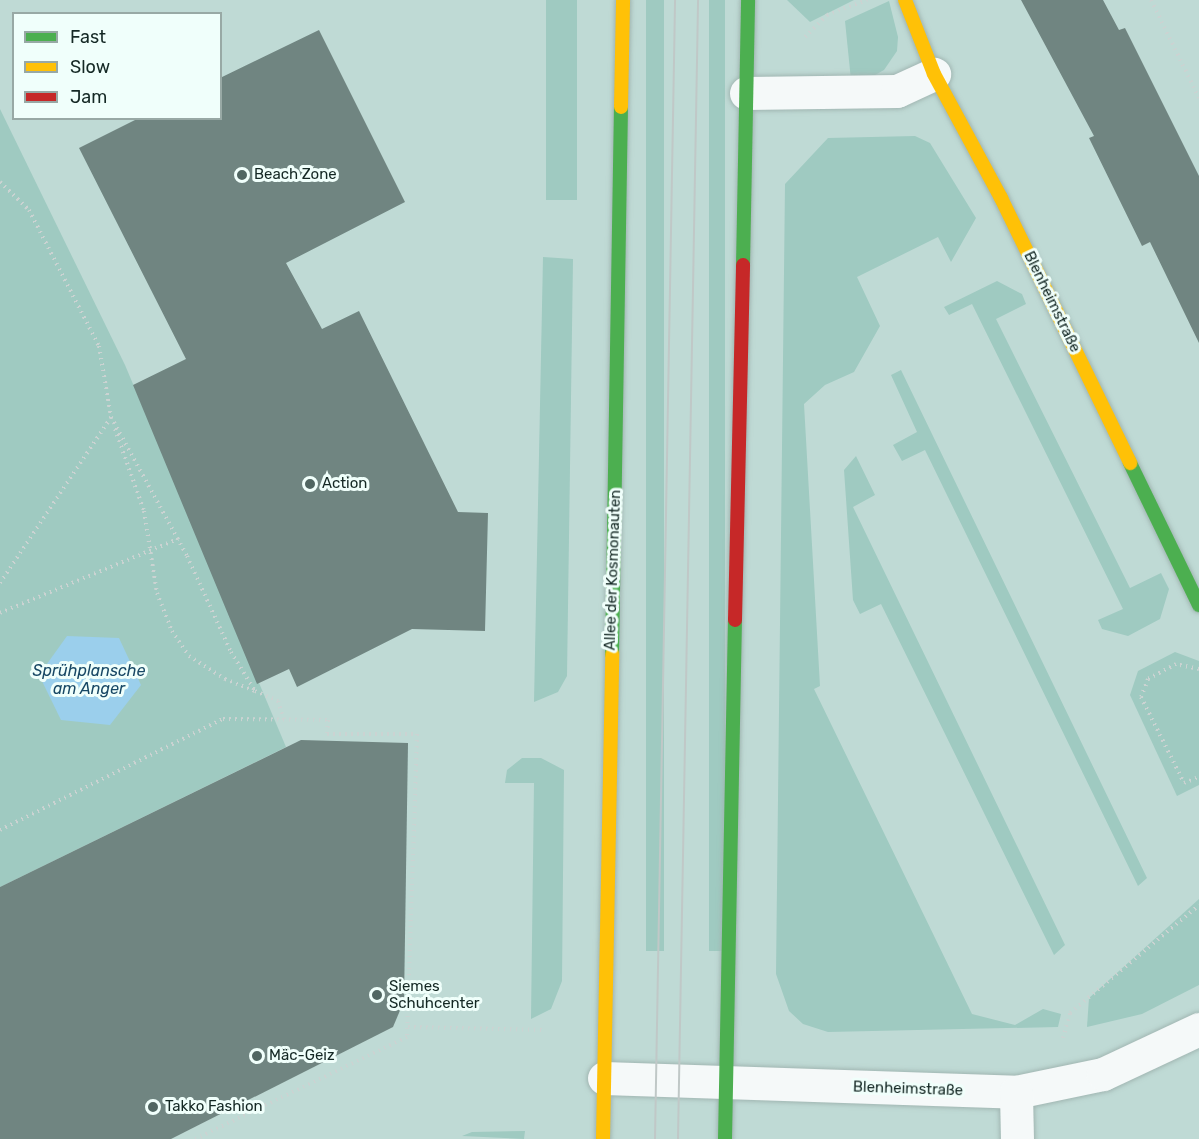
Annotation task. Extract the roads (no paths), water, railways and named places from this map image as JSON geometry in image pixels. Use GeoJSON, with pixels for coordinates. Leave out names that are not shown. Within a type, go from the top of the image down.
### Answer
{"type":"FeatureCollection","features":[{"type":"Feature","properties":{"kind":"main road","name":"Allee der Kosmonauten"},"geometry":{"type":"LineString","coordinates":[[603,1139],[623,0]]}},
{"type":"Feature","properties":{"kind":"main road"},"geometry":{"type":"LineString","coordinates":[[725,1139],[724,1081],[748,0]]}},
{"type":"Feature","properties":{"kind":"main road","name":"Blenheimstraße"},"geometry":{"type":"LineString","coordinates":[[904,0],[934,74],[1001,198],[1199,605]]}},
{"type":"Feature","properties":{"kind":"street"},"geometry":{"type":"LineString","coordinates":[[746,93],[897,92],[934,74]]}},
{"type":"Feature","properties":{"kind":"street","name":"Blenheimstraße"},"geometry":{"type":"LineString","coordinates":[[604,1078],[1016,1092],[1103,1074],[1199,1029]]}},
{"type":"Feature","properties":{"kind":"street"},"geometry":{"type":"LineString","coordinates":[[1016,1092],[1017,1139]]}},
{"type":"Feature","properties":{"kind":"water","name":"Sprühplansche am Anger"},"geometry":{"type":"Polygon","coordinates":[[[67,636],[119,638],[141,685],[110,725],[61,720],[39,675],[67,636]]]}},
{"type":"Feature","properties":{"kind":"tram line"},"geometry":{"type":"LineString","coordinates":[[655,1139],[675,0]]}},
{"type":"Feature","properties":{"kind":"tram line"},"geometry":{"type":"LineString","coordinates":[[678,1139],[698,0]]}},
{"type":"Feature","properties":{"kind":"place","name":"Beach Zone"},"geometry":{"type":"Point","coordinates":[242,175]}},
{"type":"Feature","properties":{"kind":"place","name":"Action"},"geometry":{"type":"Point","coordinates":[310,484]}},
{"type":"Feature","properties":{"kind":"place","name":"Siemes Schuhcenter"},"geometry":{"type":"Point","coordinates":[377,995]}},
{"type":"Feature","properties":{"kind":"place","name":"Mäc-Geiz"},"geometry":{"type":"Point","coordinates":[257,1056]}},
{"type":"Feature","properties":{"kind":"place","name":"Takko Fashion"},"geometry":{"type":"Point","coordinates":[153,1107]}}]}
